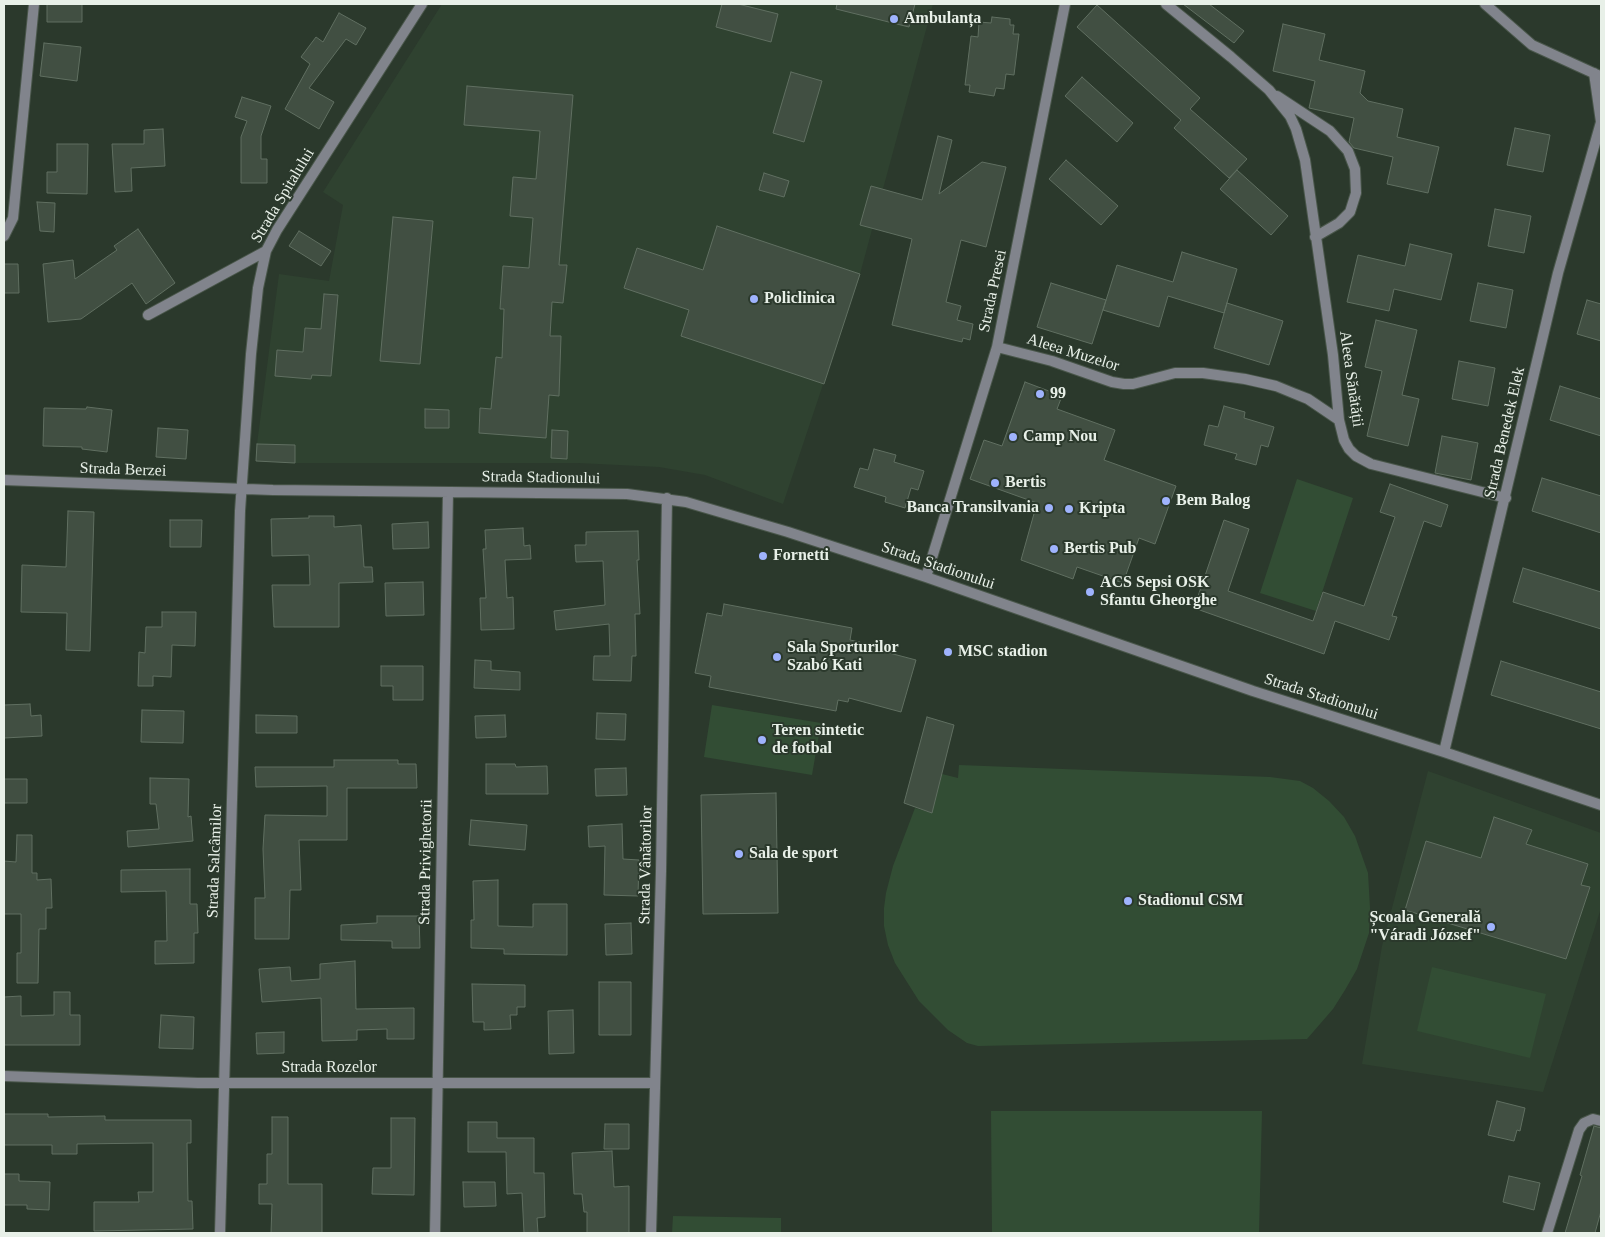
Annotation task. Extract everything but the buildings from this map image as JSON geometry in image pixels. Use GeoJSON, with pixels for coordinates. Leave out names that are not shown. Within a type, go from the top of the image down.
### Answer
{"type":"FeatureCollection","features":[{"type":"Feature","properties":{"kind":"street"},"geometry":{"type":"LineString","coordinates":[[4,236],[13,218],[34,4]]}},
{"type":"Feature","properties":{"kind":"street","name":"Strada Spitalului"},"geometry":{"type":"LineString","coordinates":[[242,489],[253,335],[258,288],[266,251],[276,230],[422,4]]}},
{"type":"Feature","properties":{"kind":"street","name":"Strada Presei"},"geometry":{"type":"LineString","coordinates":[[926,577],[997,347],[1065,4]]}},
{"type":"Feature","properties":{"kind":"street","name":"Aleea Sănătății"},"geometry":{"type":"LineString","coordinates":[[1166,4],[1269,90],[1330,130],[1348,151],[1355,169],[1356,193],[1350,212],[1339,223],[1315,237]]}},
{"type":"Feature","properties":{"kind":"street"},"geometry":{"type":"LineString","coordinates":[[1485,4],[1532,46],[1598,75]]}},
{"type":"Feature","properties":{"kind":"street","name":"Strada Benedek Elek"},"geometry":{"type":"LineString","coordinates":[[1444,752],[1506,498],[1558,273],[1601,122],[1598,75]]}},
{"type":"Feature","properties":{"kind":"street","name":"Aleea Sănătății"},"geometry":{"type":"LineString","coordinates":[[1269,90],[1290,116],[1301,142],[1333,355],[1339,420],[1344,440],[1349,449],[1362,461],[1506,498]]}},
{"type":"Feature","properties":{"kind":"street"},"geometry":{"type":"LineString","coordinates":[[148,315],[266,251]]}},
{"type":"Feature","properties":{"kind":"street","name":"Aleea Muzelor"},"geometry":{"type":"LineString","coordinates":[[997,347],[1052,361],[1112,382],[1124,384],[1133,384],[1175,373],[1203,372],[1244,378],[1276,386],[1308,399],[1339,420]]}},
{"type":"Feature","properties":{"kind":"street","name":"Strada Berzei"},"geometry":{"type":"LineString","coordinates":[[4,480],[242,489]]}},
{"type":"Feature","properties":{"kind":"street","name":"Strada Stadionului"},"geometry":{"type":"LineString","coordinates":[[242,489],[627,494],[667,498],[709,508],[788,532],[926,577],[1253,691],[1601,805]]}},
{"type":"Feature","properties":{"kind":"street","name":"Strada Salcâmilor"},"geometry":{"type":"LineString","coordinates":[[220,1233],[242,489]]}},
{"type":"Feature","properties":{"kind":"street","name":"Strada Privighetorii"},"geometry":{"type":"LineString","coordinates":[[435,1233],[448,492]]}},
{"type":"Feature","properties":{"kind":"street","name":"Strada Vânătorilor"},"geometry":{"type":"LineString","coordinates":[[651,1233],[654,1083],[662,871],[667,498]]}},
{"type":"Feature","properties":{"kind":"street","name":"Strada Rozelor"},"geometry":{"type":"LineString","coordinates":[[4,1076],[225,1083],[654,1083]]}},
{"type":"Feature","properties":{"kind":"street"},"geometry":{"type":"LineString","coordinates":[[1547,1233],[1578,1130],[1584,1123],[1593,1119],[1601,1121]]}},
{"type":"Feature","properties":{"kind":"shaded area"},"geometry":{"type":"Polygon","coordinates":[[[442,4],[933,4],[860,274],[783,504],[705,475],[659,467],[578,463],[295,463],[256,461],[279,274],[329,281],[343,205],[323,192],[442,4]]]}},
{"type":"Feature","properties":{"kind":"shaded area"},"geometry":{"type":"Polygon","coordinates":[[[1297,479],[1353,498],[1316,611],[1260,593],[1297,479]]]}},
{"type":"Feature","properties":{"kind":"shaded area","name":"Teren sintetic de fotbal"},"geometry":{"type":"Polygon","coordinates":[[[712,705],[821,723],[812,775],[704,757],[712,705]]]}},
{"type":"Feature","properties":{"kind":"shaded area","name":"Stadionul CSM"},"geometry":{"type":"Polygon","coordinates":[[[959,765],[1270,777],[1300,781],[1313,788],[1329,801],[1344,817],[1355,836],[1368,873],[1369,933],[1357,969],[1333,1009],[1307,1039],[978,1046],[967,1043],[948,1030],[919,1001],[895,963],[888,945],[884,926],[886,893],[893,866],[915,808],[932,813],[942,774],[958,778],[959,765]]]}},
{"type":"Feature","properties":{"kind":"shaded area","name":"Școala Generală \"Váradi József\""},"geometry":{"type":"Polygon","coordinates":[[[1428,771],[1601,833],[1601,908],[1543,1092],[1362,1064],[1382,946],[1428,771]]]}},
{"type":"Feature","properties":{"kind":"shaded area"},"geometry":{"type":"Polygon","coordinates":[[[1432,967],[1546,994],[1530,1058],[1417,1031],[1432,967]]]}},
{"type":"Feature","properties":{"kind":"shaded area"},"geometry":{"type":"Polygon","coordinates":[[[991,1111],[1262,1111],[1259,1233],[992,1233],[991,1111]]]}},
{"type":"Feature","properties":{"kind":"shaded area"},"geometry":{"type":"Polygon","coordinates":[[[673,1216],[781,1218],[781,1233],[672,1233],[673,1216]]]}},
{"type":"Feature","properties":{"kind":"place","name":"Ambulanța"},"geometry":{"type":"Point","coordinates":[894,19]}},
{"type":"Feature","properties":{"kind":"place","name":"Policlinica"},"geometry":{"type":"Point","coordinates":[754,299]}},
{"type":"Feature","properties":{"kind":"place","name":"99"},"geometry":{"type":"Point","coordinates":[1040,394]}},
{"type":"Feature","properties":{"kind":"place","name":"Camp Nou"},"geometry":{"type":"Point","coordinates":[1013,437]}},
{"type":"Feature","properties":{"kind":"place","name":"Bertis"},"geometry":{"type":"Point","coordinates":[995,483]}},
{"type":"Feature","properties":{"kind":"place","name":"Bem Balog"},"geometry":{"type":"Point","coordinates":[1166,501]}},
{"type":"Feature","properties":{"kind":"place","name":"Banca Transilvania"},"geometry":{"type":"Point","coordinates":[1049,508]}},
{"type":"Feature","properties":{"kind":"place","name":"Kripta"},"geometry":{"type":"Point","coordinates":[1069,509]}},
{"type":"Feature","properties":{"kind":"place","name":"Bertis Pub"},"geometry":{"type":"Point","coordinates":[1054,549]}},
{"type":"Feature","properties":{"kind":"place","name":"Fornetti"},"geometry":{"type":"Point","coordinates":[763,556]}},
{"type":"Feature","properties":{"kind":"place","name":"ACS Sepsi OSK Sfantu Gheorghe"},"geometry":{"type":"Point","coordinates":[1090,592]}},
{"type":"Feature","properties":{"kind":"place","name":"MSC stadion"},"geometry":{"type":"Point","coordinates":[948,652]}},
{"type":"Feature","properties":{"kind":"place","name":"Sala Sporturilor Szabó Kati"},"geometry":{"type":"Point","coordinates":[777,657]}},
{"type":"Feature","properties":{"kind":"place","name":"Teren sintetic de fotbal"},"geometry":{"type":"Point","coordinates":[762,740]}},
{"type":"Feature","properties":{"kind":"place","name":"Sala de sport"},"geometry":{"type":"Point","coordinates":[739,854]}},
{"type":"Feature","properties":{"kind":"place","name":"Stadionul CSM"},"geometry":{"type":"Point","coordinates":[1128,901]}},
{"type":"Feature","properties":{"kind":"place","name":"Școala Generală \"Váradi József\""},"geometry":{"type":"Point","coordinates":[1491,927]}}]}
